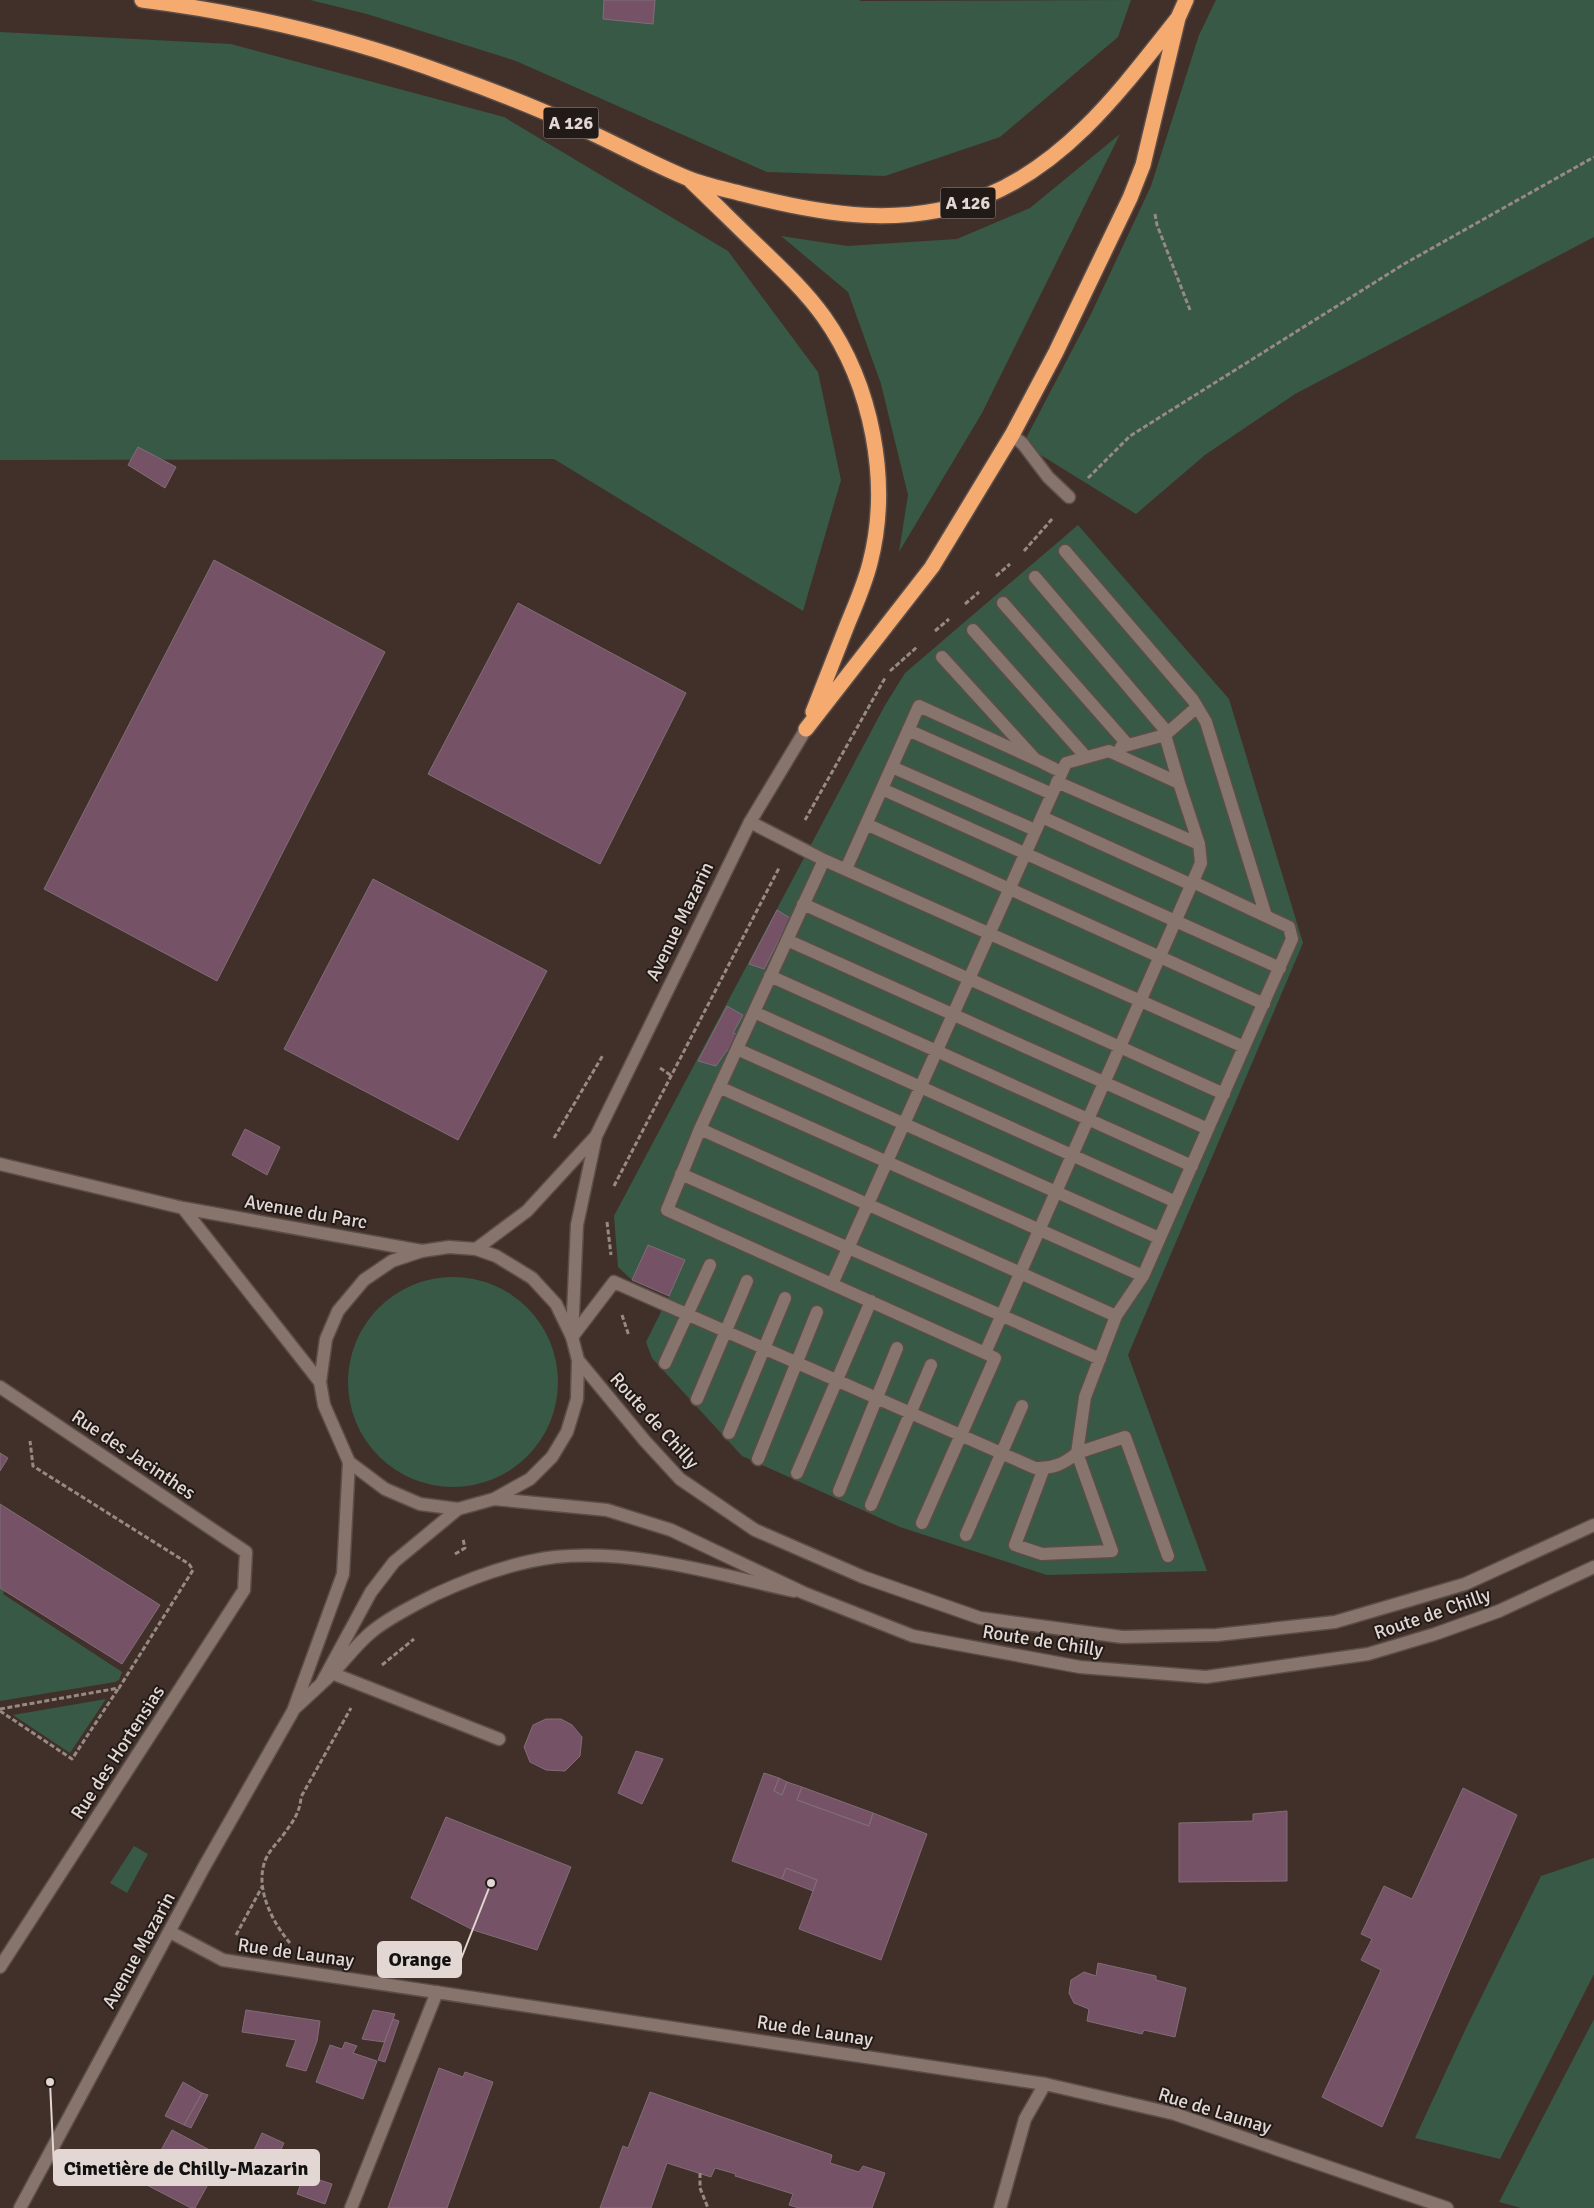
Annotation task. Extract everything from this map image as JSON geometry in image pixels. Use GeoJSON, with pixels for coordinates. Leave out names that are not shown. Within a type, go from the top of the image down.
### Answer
{"type":"FeatureCollection","features":[{"type":"Feature","properties":{"kind":"highway","name":"A 126"},"geometry":{"type":"LineString","coordinates":[[142,0],[231,14],[301,29],[377,50],[450,75],[563,120],[689,179],[787,206],[843,215],[905,214],[936,211],[964,204],[1012,183],[1062,149],[1108,106],[1178,18],[1186,0]]}},
{"type":"Feature","properties":{"kind":"highway"},"geometry":{"type":"LineString","coordinates":[[806,729],[932,567],[1012,435],[1056,352],[1130,198],[1143,165],[1154,127],[1178,18]]}},
{"type":"Feature","properties":{"kind":"highway"},"geometry":{"type":"LineString","coordinates":[[689,179],[798,284],[824,316],[838,339],[862,393],[874,444],[879,505],[877,532],[870,564],[806,729]]}},
{"type":"Feature","properties":{"kind":"main road"},"geometry":{"type":"LineString","coordinates":[[1012,435],[1023,444],[1048,477],[1070,497]]}},
{"type":"Feature","properties":{"kind":"main road"},"geometry":{"type":"LineString","coordinates":[[1064,551],[1193,700],[1206,722],[1266,916]]}},
{"type":"Feature","properties":{"kind":"main road"},"geometry":{"type":"LineString","coordinates":[[985,1354],[1201,863],[1199,844],[1179,783],[1166,734],[1034,577]]}},
{"type":"Feature","properties":{"kind":"main road"},"geometry":{"type":"LineString","coordinates":[[1003,603],[1128,745]]}},
{"type":"Feature","properties":{"kind":"main road"},"geometry":{"type":"LineString","coordinates":[[974,630],[1086,758]]}},
{"type":"Feature","properties":{"kind":"main road"},"geometry":{"type":"LineString","coordinates":[[942,657],[1035,760]]}},
{"type":"Feature","properties":{"kind":"main road"},"geometry":{"type":"LineString","coordinates":[[846,869],[919,706],[1035,760],[1059,777],[1199,844]]}},
{"type":"Feature","properties":{"kind":"main road"},"geometry":{"type":"LineString","coordinates":[[832,1284],[1066,763],[1166,734],[1197,707]]}},
{"type":"Feature","properties":{"kind":"main road","name":"Avenue Mazarin"},"geometry":{"type":"LineString","coordinates":[[572,1336],[577,1226],[596,1136],[750,822],[806,729]]}},
{"type":"Feature","properties":{"kind":"main road"},"geometry":{"type":"LineString","coordinates":[[908,730],[1052,794]]}},
{"type":"Feature","properties":{"kind":"main road"},"geometry":{"type":"LineString","coordinates":[[1109,751],[1179,783]]}},
{"type":"Feature","properties":{"kind":"main road"},"geometry":{"type":"LineString","coordinates":[[892,767],[1035,830]]}},
{"type":"Feature","properties":{"kind":"main road"},"geometry":{"type":"LineString","coordinates":[[882,789],[1280,968]]}},
{"type":"Feature","properties":{"kind":"main road"},"geometry":{"type":"LineString","coordinates":[[1042,817],[1288,926],[1292,939],[1143,1276],[1116,1316],[1085,1397],[1076,1453],[1112,1551],[1042,1554],[1015,1545],[1044,1468]]}},
{"type":"Feature","properties":{"kind":"main road"},"geometry":{"type":"LineString","coordinates":[[750,822],[824,860],[1244,1047]]}},
{"type":"Feature","properties":{"kind":"main road"},"geometry":{"type":"LineString","coordinates":[[866,824],[1264,1004]]}},
{"type":"Feature","properties":{"kind":"main road"},"geometry":{"type":"LineString","coordinates":[[824,860],[700,1128],[666,1210],[995,1358],[922,1523]]}},
{"type":"Feature","properties":{"kind":"main road"},"geometry":{"type":"LineString","coordinates":[[803,904],[1224,1094]]}},
{"type":"Feature","properties":{"kind":"main road"},"geometry":{"type":"LineString","coordinates":[[787,940],[1208,1129]]}},
{"type":"Feature","properties":{"kind":"main road"},"geometry":{"type":"LineString","coordinates":[[770,976],[1192,1166]]}},
{"type":"Feature","properties":{"kind":"main road"},"geometry":{"type":"LineString","coordinates":[[754,1012],[1176,1202]]}},
{"type":"Feature","properties":{"kind":"main road"},"geometry":{"type":"LineString","coordinates":[[737,1050],[1159,1238]]}},
{"type":"Feature","properties":{"kind":"main road"},"geometry":{"type":"LineString","coordinates":[[719,1087],[1143,1276]]}},
{"type":"Feature","properties":{"kind":"main road"},"geometry":{"type":"LineString","coordinates":[[700,1128],[1116,1316]]}},
{"type":"Feature","properties":{"kind":"main road","name":"Avenue Mazarin"},"geometry":{"type":"LineString","coordinates":[[476,1249],[527,1211],[596,1136]]}},
{"type":"Feature","properties":{"kind":"main road","name":"Avenue du Parc"},"geometry":{"type":"LineString","coordinates":[[0,1164],[183,1208],[422,1250]]}},
{"type":"Feature","properties":{"kind":"main road"},"geometry":{"type":"LineString","coordinates":[[681,1174],[1100,1359]]}},
{"type":"Feature","properties":{"kind":"main road"},"geometry":{"type":"LineString","coordinates":[[183,1208],[320,1382]]}},
{"type":"Feature","properties":{"kind":"main road"},"geometry":{"type":"LineString","coordinates":[[449,1247],[476,1249],[496,1256],[532,1278],[556,1304],[572,1336],[578,1360],[577,1399],[567,1432],[552,1456],[530,1479],[494,1499],[458,1509],[420,1504],[385,1489],[349,1462],[324,1405],[320,1382],[326,1339],[338,1311],[364,1280],[375,1271],[422,1250],[449,1247]]}},
{"type":"Feature","properties":{"kind":"main road"},"geometry":{"type":"LineString","coordinates":[[665,1363],[710,1264]]}},
{"type":"Feature","properties":{"kind":"main road"},"geometry":{"type":"LineString","coordinates":[[697,1400],[747,1281]]}},
{"type":"Feature","properties":{"kind":"main road"},"geometry":{"type":"LineString","coordinates":[[572,1336],[614,1282],[1035,1468],[1057,1466],[1076,1453],[1125,1437],[1168,1556]]}},
{"type":"Feature","properties":{"kind":"main road"},"geometry":{"type":"LineString","coordinates":[[729,1433],[785,1298]]}},
{"type":"Feature","properties":{"kind":"main road"},"geometry":{"type":"LineString","coordinates":[[797,1473],[871,1301]]}},
{"type":"Feature","properties":{"kind":"main road"},"geometry":{"type":"LineString","coordinates":[[758,1459],[817,1312]]}},
{"type":"Feature","properties":{"kind":"main road"},"geometry":{"type":"LineString","coordinates":[[838,1491],[897,1348]]}},
{"type":"Feature","properties":{"kind":"main road","name":"Route de Chilly"},"geometry":{"type":"LineString","coordinates":[[578,1360],[680,1479],[755,1530],[863,1577],[980,1618],[1122,1637],[1217,1635],[1335,1622],[1465,1584],[1594,1525]]}},
{"type":"Feature","properties":{"kind":"main road"},"geometry":{"type":"LineString","coordinates":[[871,1505],[931,1365]]}},
{"type":"Feature","properties":{"kind":"main road","name":"Rue des Jacinthes"},"geometry":{"type":"LineString","coordinates":[[0,1387],[246,1552]]}},
{"type":"Feature","properties":{"kind":"main road"},"geometry":{"type":"LineString","coordinates":[[966,1535],[1022,1406]]}},
{"type":"Feature","properties":{"kind":"main road","name":"Avenue Mazarin"},"geometry":{"type":"LineString","coordinates":[[20,2208],[204,1867],[293,1711],[343,1574],[349,1462]]}},
{"type":"Feature","properties":{"kind":"main road","name":"Route de Chilly"},"geometry":{"type":"LineString","coordinates":[[494,1499],[607,1510],[671,1530],[804,1593],[913,1636],[1080,1667],[1206,1677],[1368,1654],[1435,1634],[1500,1611],[1594,1566]]}},
{"type":"Feature","properties":{"kind":"main road","name":"Avenue Mazarin"},"geometry":{"type":"LineString","coordinates":[[293,1711],[321,1684],[371,1592],[394,1562],[458,1509]]}},
{"type":"Feature","properties":{"kind":"main road","name":"Rue des Hortensias"},"geometry":{"type":"LineString","coordinates":[[0,1967],[244,1590],[246,1552]]}},
{"type":"Feature","properties":{"kind":"main road"},"geometry":{"type":"LineString","coordinates":[[321,1684],[334,1674],[368,1634],[418,1604],[452,1587],[508,1567],[555,1558],[600,1556],[646,1560],[804,1593]]}},
{"type":"Feature","properties":{"kind":"main road"},"geometry":{"type":"LineString","coordinates":[[334,1674],[499,1739]]}},
{"type":"Feature","properties":{"kind":"main road","name":"Rue de Launay"},"geometry":{"type":"LineString","coordinates":[[170,1932],[222,1960],[1045,2084],[1174,2114],[1447,2208]]}},
{"type":"Feature","properties":{"kind":"main road"},"geometry":{"type":"LineString","coordinates":[[351,2208],[437,1992]]}},
{"type":"Feature","properties":{"kind":"main road"},"geometry":{"type":"LineString","coordinates":[[1000,2208],[1025,2119],[1045,2084]]}},
{"type":"Feature","properties":{"kind":"path"},"geometry":{"type":"LineString","coordinates":[[1153,206],[1157,225],[1190,310]]}},
{"type":"Feature","properties":{"kind":"path"},"geometry":{"type":"LineString","coordinates":[[612,1190],[672,1076]]}},
{"type":"Feature","properties":{"kind":"path"},"geometry":{"type":"LineString","coordinates":[[0,1710],[72,1759],[193,1570],[189,1564],[33,1466],[30,1439]]}},
{"type":"Feature","properties":{"kind":"path"},"geometry":{"type":"LineString","coordinates":[[449,1558],[465,1548],[458,1509]]}},
{"type":"Feature","properties":{"kind":"path"},"geometry":{"type":"LineString","coordinates":[[294,1946],[289,1942],[272,1916],[262,1887],[264,1863],[290,1827],[300,1808],[301,1797],[372,1673],[409,1643],[428,1624],[418,1604]]}},
{"type":"Feature","properties":{"kind":"path"},"geometry":{"type":"LineString","coordinates":[[0,1710],[119,1688]]}},
{"type":"Feature","properties":{"kind":"path"},"geometry":{"type":"LineString","coordinates":[[222,1960],[262,1887]]}},
{"type":"Feature","properties":{"kind":"path"},"geometry":{"type":"LineString","coordinates":[[700,2173],[700,2188],[708,2208]]}},
{"type":"Feature","properties":{"kind":"green space"},"geometry":{"type":"Polygon","coordinates":[[[310,0],[1131,0],[1118,37],[1000,137],[885,176],[767,172],[516,61],[367,14],[310,0]]]}},
{"type":"Feature","properties":{"kind":"green space"},"geometry":{"type":"Polygon","coordinates":[[[1216,0],[1594,0],[1594,237],[1295,394],[1205,455],[1136,514],[1023,444],[1091,314],[1151,186],[1199,35],[1216,0]]]}},
{"type":"Feature","properties":{"kind":"green space"},"geometry":{"type":"Polygon","coordinates":[[[0,32],[231,44],[504,117],[728,251],[818,372],[841,480],[803,611],[554,459],[0,460],[0,32]]]}},
{"type":"Feature","properties":{"kind":"green space"},"geometry":{"type":"Polygon","coordinates":[[[1120,134],[982,413],[899,552],[908,495],[881,384],[848,292],[781,236],[847,246],[957,239],[1030,208],[1120,134]]]}},
{"type":"Feature","properties":{"kind":"green space"},"geometry":{"type":"Polygon","coordinates":[[[1078,525],[1229,699],[1303,943],[1128,1355],[1207,1571],[1047,1575],[900,1527],[742,1456],[652,1358],[646,1342],[669,1296],[632,1280],[618,1267],[614,1216],[884,707],[905,673],[1078,525]]]}},
{"type":"Feature","properties":{"kind":"green space"},"geometry":{"type":"Polygon","coordinates":[[[443,1277],[463,1277],[484,1281],[503,1289],[528,1307],[541,1323],[554,1351],[558,1382],[554,1413],[541,1441],[528,1457],[512,1470],[484,1483],[463,1487],[443,1487],[422,1483],[403,1475],[386,1464],[371,1449],[360,1432],[352,1413],[348,1392],[348,1372],[352,1351],[360,1332],[371,1315],[386,1300],[403,1289],[422,1281],[443,1277]]]}},
{"type":"Feature","properties":{"kind":"green space"},"geometry":{"type":"Polygon","coordinates":[[[0,1588],[4,1591],[3,1594],[122,1672],[119,1680],[0,1701],[0,1588]]]}},
{"type":"Feature","properties":{"kind":"green space"},"geometry":{"type":"Polygon","coordinates":[[[106,1699],[70,1753],[13,1715],[106,1699]]]}},
{"type":"Feature","properties":{"kind":"green space"},"geometry":{"type":"Polygon","coordinates":[[[134,1846],[148,1854],[127,1893],[110,1883],[134,1846]]]}},
{"type":"Feature","properties":{"kind":"green space"},"geometry":{"type":"Polygon","coordinates":[[[1594,1858],[1594,1974],[1500,2159],[1415,2138],[1468,2024],[1541,1876],[1594,1858]]]}},
{"type":"Feature","properties":{"kind":"green space"},"geometry":{"type":"Polygon","coordinates":[[[1594,2019],[1594,2208],[1521,2208],[1499,2202],[1594,2019]]]}},
{"type":"Feature","properties":{"kind":"building"},"geometry":{"type":"Polygon","coordinates":[[[604,0],[655,0],[653,24],[603,19],[604,0]]]}},
{"type":"Feature","properties":{"kind":"building"},"geometry":{"type":"Polygon","coordinates":[[[138,447],[176,467],[165,488],[128,465],[138,447]]]}},
{"type":"Feature","properties":{"kind":"building"},"geometry":{"type":"Polygon","coordinates":[[[214,560],[385,652],[217,981],[44,889],[214,560]]]}},
{"type":"Feature","properties":{"kind":"building"},"geometry":{"type":"Polygon","coordinates":[[[518,603],[686,693],[600,864],[428,774],[518,603]]]}},
{"type":"Feature","properties":{"kind":"building"},"geometry":{"type":"Polygon","coordinates":[[[373,879],[547,971],[458,1140],[284,1049],[373,879]]]}},
{"type":"Feature","properties":{"kind":"building"},"geometry":{"type":"Polygon","coordinates":[[[777,910],[790,918],[764,969],[749,964],[777,910]]]}},
{"type":"Feature","properties":{"kind":"building"},"geometry":{"type":"Polygon","coordinates":[[[727,1006],[743,1015],[733,1033],[741,1035],[732,1051],[727,1050],[716,1066],[698,1061],[727,1006]]]}},
{"type":"Feature","properties":{"kind":"building"},"geometry":{"type":"Polygon","coordinates":[[[245,1129],[280,1147],[267,1175],[232,1155],[245,1129]]]}},
{"type":"Feature","properties":{"kind":"building"},"geometry":{"type":"Polygon","coordinates":[[[648,1245],[685,1260],[669,1296],[632,1280],[648,1245]]]}},
{"type":"Feature","properties":{"kind":"building"},"geometry":{"type":"Polygon","coordinates":[[[0,1453],[8,1458],[0,1471],[0,1453]]]}},
{"type":"Feature","properties":{"kind":"building"},"geometry":{"type":"Polygon","coordinates":[[[0,1504],[160,1605],[122,1664],[0,1588],[0,1504]]]}},
{"type":"Feature","properties":{"kind":"building"},"geometry":{"type":"Polygon","coordinates":[[[546,1719],[561,1719],[572,1725],[582,1737],[580,1756],[565,1771],[546,1770],[530,1762],[524,1747],[533,1725],[546,1719]]]}},
{"type":"Feature","properties":{"kind":"building"},"geometry":{"type":"Polygon","coordinates":[[[636,1751],[663,1759],[642,1804],[618,1793],[636,1751]]]}},
{"type":"Feature","properties":{"kind":"building"},"geometry":{"type":"Polygon","coordinates":[[[764,1773],[779,1778],[774,1791],[782,1795],[787,1782],[802,1787],[797,1800],[869,1826],[873,1813],[927,1834],[881,1960],[799,1929],[817,1880],[786,1868],[782,1879],[732,1861],[764,1773]]]}},
{"type":"Feature","properties":{"kind":"building"},"geometry":{"type":"Polygon","coordinates":[[[779,1778],[787,1782],[782,1795],[774,1791],[779,1778]]]}},
{"type":"Feature","properties":{"kind":"building"},"geometry":{"type":"Polygon","coordinates":[[[802,1787],[873,1813],[869,1826],[797,1800],[802,1787]]]}},
{"type":"Feature","properties":{"kind":"building"},"geometry":{"type":"Polygon","coordinates":[[[1463,1788],[1517,1815],[1382,2127],[1322,2097],[1381,1970],[1361,1960],[1372,1939],[1361,1934],[1384,1886],[1412,1899],[1463,1788]]]}},
{"type":"Feature","properties":{"kind":"building"},"geometry":{"type":"Polygon","coordinates":[[[1287,1811],[1287,1881],[1179,1882],[1179,1823],[1253,1821],[1253,1814],[1287,1811]]]}},
{"type":"Feature","properties":{"kind":"building"},"geometry":{"type":"Polygon","coordinates":[[[446,1817],[571,1867],[537,1950],[473,1930],[411,1898],[446,1817]]]}},
{"type":"Feature","properties":{"kind":"building"},"geometry":{"type":"Polygon","coordinates":[[[786,1868],[817,1880],[813,1891],[782,1879],[786,1868]]]}},
{"type":"Feature","properties":{"kind":"building"},"geometry":{"type":"Polygon","coordinates":[[[1098,1963],[1156,1976],[1156,1980],[1186,1988],[1175,2037],[1144,2030],[1142,2034],[1087,2021],[1089,2009],[1074,2003],[1069,1993],[1071,1980],[1084,1972],[1096,1976],[1098,1963]]]}},
{"type":"Feature","properties":{"kind":"building"},"geometry":{"type":"Polygon","coordinates":[[[246,2010],[320,2021],[317,2041],[306,2071],[286,2066],[296,2040],[242,2032],[246,2010]]]}},
{"type":"Feature","properties":{"kind":"building"},"geometry":{"type":"Polygon","coordinates":[[[373,2010],[395,2014],[384,2042],[362,2039],[373,2010]]]}},
{"type":"Feature","properties":{"kind":"building"},"geometry":{"type":"Polygon","coordinates":[[[393,2019],[399,2021],[385,2062],[378,2060],[393,2019]]]}},
{"type":"Feature","properties":{"kind":"building"},"geometry":{"type":"Polygon","coordinates":[[[345,2042],[357,2046],[353,2053],[377,2061],[363,2099],[316,2082],[330,2045],[342,2049],[345,2042]]]}},
{"type":"Feature","properties":{"kind":"building"},"geometry":{"type":"Polygon","coordinates":[[[439,2068],[463,2077],[465,2072],[493,2082],[447,2208],[388,2208],[439,2068]]]}},
{"type":"Feature","properties":{"kind":"building"},"geometry":{"type":"Polygon","coordinates":[[[183,2082],[202,2093],[184,2125],[165,2116],[183,2082]]]}},
{"type":"Feature","properties":{"kind":"building"},"geometry":{"type":"Polygon","coordinates":[[[650,2092],[832,2155],[830,2163],[859,2172],[863,2166],[885,2173],[872,2208],[799,2208],[789,2205],[793,2194],[735,2176],[736,2174],[715,2168],[711,2177],[667,2163],[651,2208],[600,2208],[623,2146],[628,2148],[650,2092]]]}},
{"type":"Feature","properties":{"kind":"building"},"geometry":{"type":"Polygon","coordinates":[[[202,2093],[208,2095],[191,2128],[184,2125],[202,2093]]]}},
{"type":"Feature","properties":{"kind":"building"},"geometry":{"type":"Polygon","coordinates":[[[172,2130],[223,2157],[195,2208],[191,2208],[143,2183],[172,2130]]]}},
{"type":"Feature","properties":{"kind":"building"},"geometry":{"type":"Polygon","coordinates":[[[262,2133],[284,2143],[269,2176],[247,2165],[262,2133]]]}},
{"type":"Feature","properties":{"kind":"building"},"geometry":{"type":"Polygon","coordinates":[[[304,2175],[332,2184],[325,2204],[297,2194],[304,2175]]]}},
{"type":"Feature","properties":{"kind":"place","name":"Orange"},"geometry":{"type":"Point","coordinates":[491,1883]}},
{"type":"Feature","properties":{"kind":"place","name":"Cimetière de Chilly-Mazarin"},"geometry":{"type":"Point","coordinates":[50,2082]}}]}
